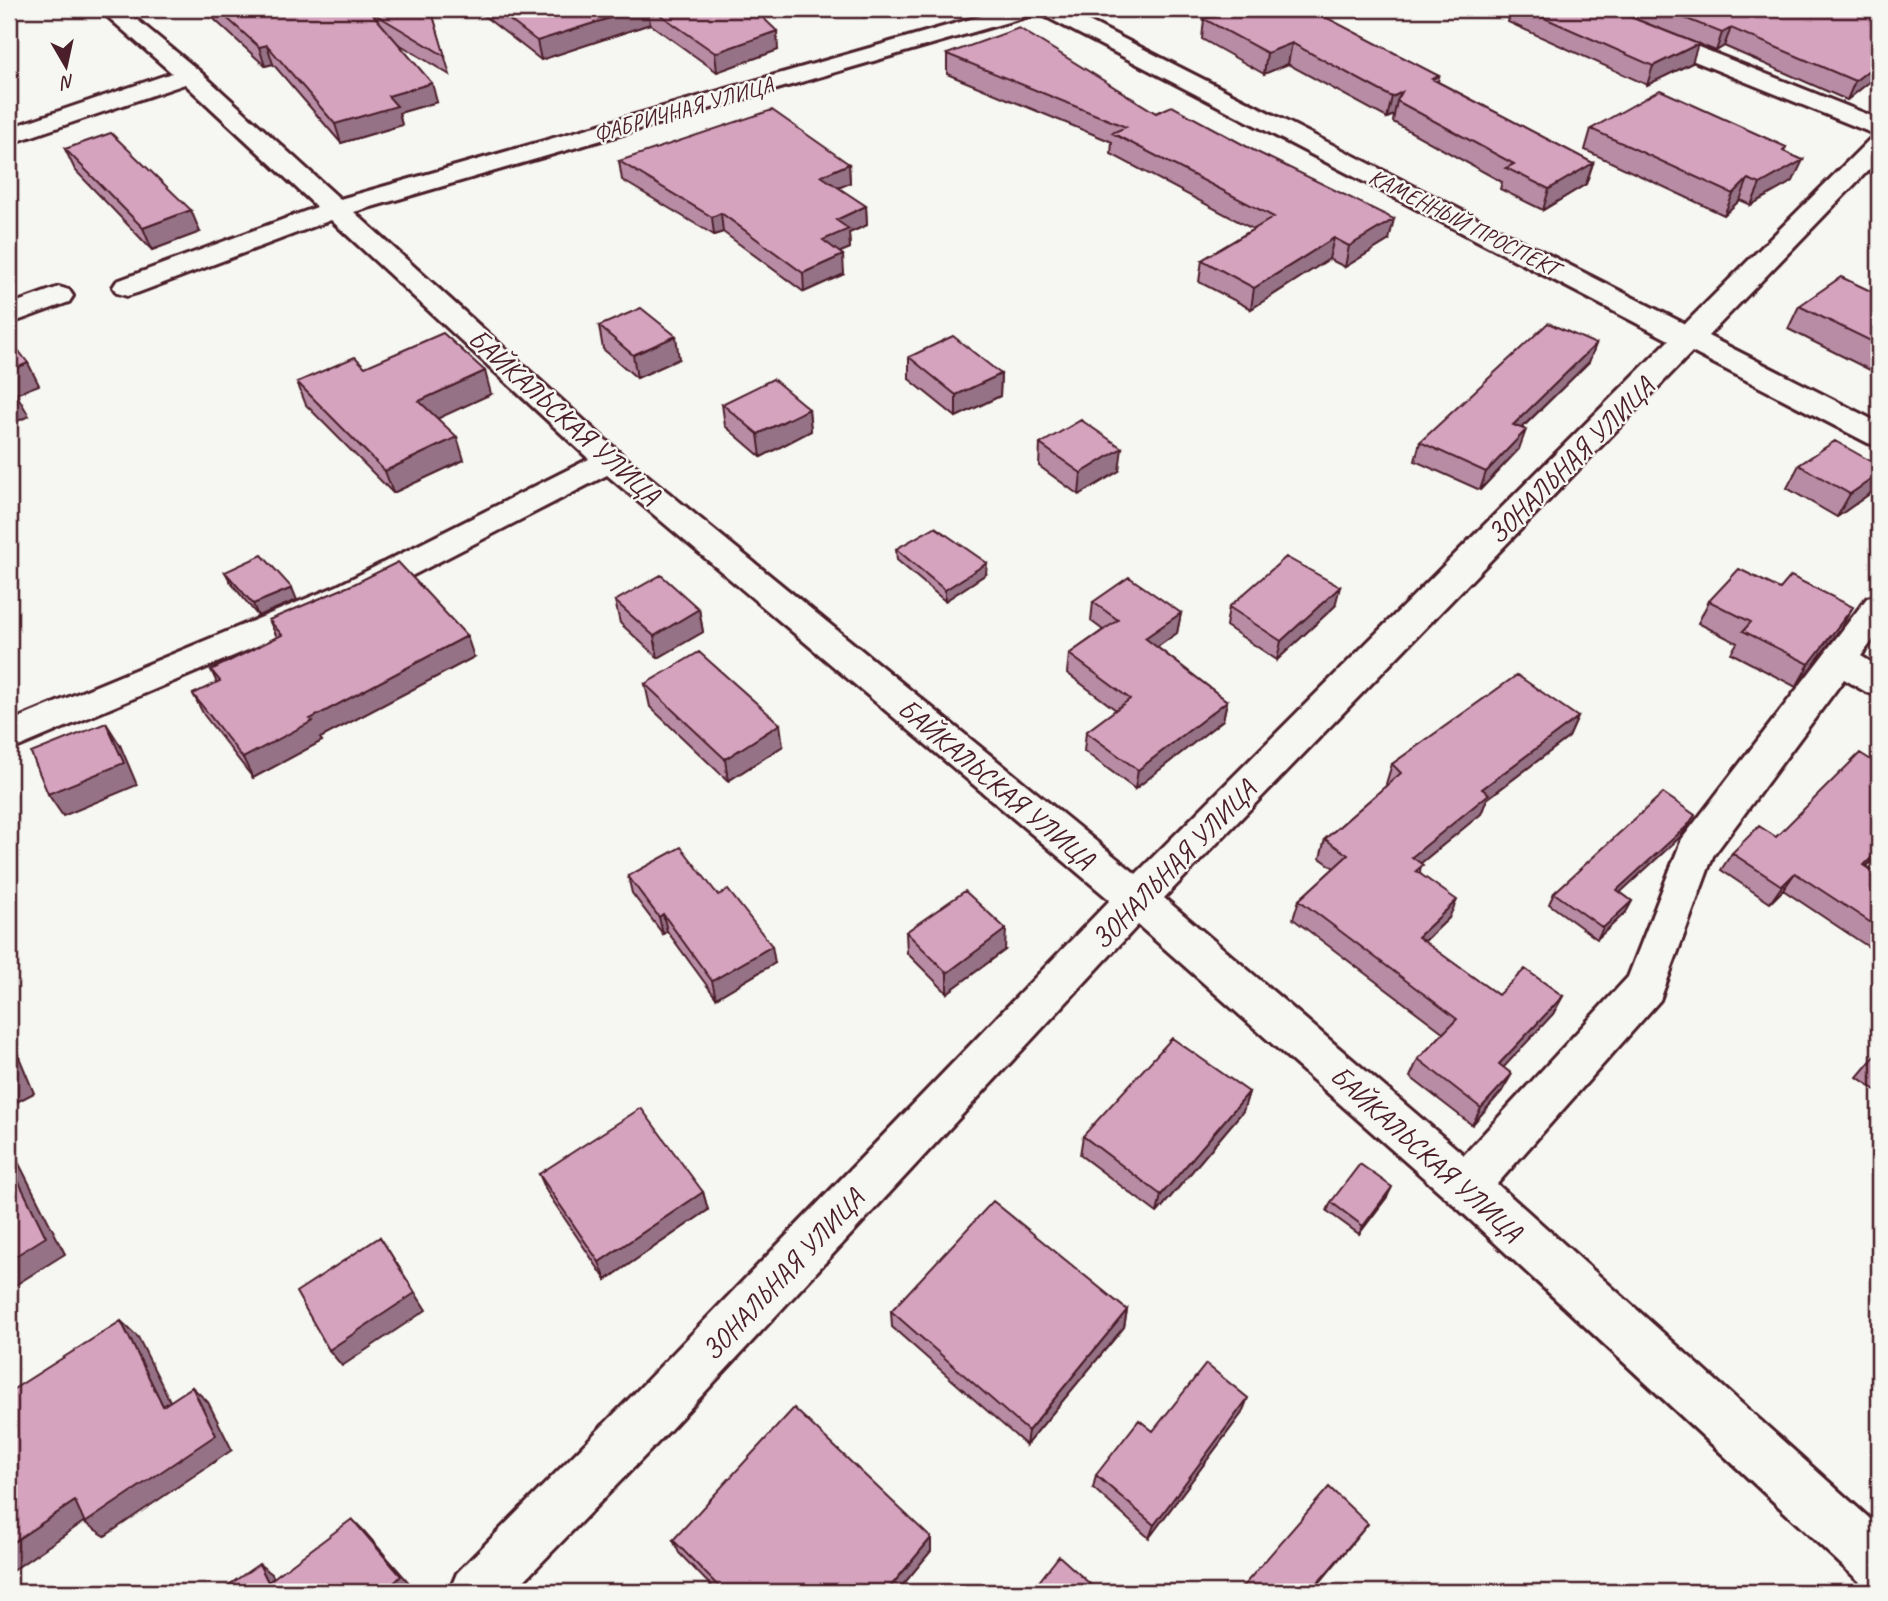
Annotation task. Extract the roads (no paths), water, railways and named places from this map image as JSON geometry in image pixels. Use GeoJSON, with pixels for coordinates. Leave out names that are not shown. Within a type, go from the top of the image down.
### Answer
{"type":"FeatureCollection","features":[{"type":"Feature","properties":{"kind":"street","name":"БАЙКАЛЬСКАЯ УЛИЦА"},"geometry":{"type":"LineString","coordinates":[[110,9],[189,75],[610,460],[1137,899],[1466,1186],[1879,1563]]}},
{"type":"Feature","properties":{"kind":"street","name":"ФАБРИЧНАЯ УЛИЦА"},"geometry":{"type":"LineString","coordinates":[[127,287],[335,209],[1030,9]]}},
{"type":"Feature","properties":{"kind":"street","name":"КАМЕННЫЙ ПРОСПЕКТ"},"geometry":{"type":"LineString","coordinates":[[1048,9],[1879,436]]}},
{"type":"Feature","properties":{"kind":"street"},"geometry":{"type":"LineString","coordinates":[[1625,24],[1879,128]]}},
{"type":"Feature","properties":{"kind":"street"},"geometry":{"type":"LineString","coordinates":[[9,136],[189,75]]}},
{"type":"Feature","properties":{"kind":"street","name":"ЗОНАЛЬНАЯ УЛИЦА"},"geometry":{"type":"LineString","coordinates":[[476,1592],[649,1415],[1137,899],[1879,144]]}},
{"type":"Feature","properties":{"kind":"street"},"geometry":{"type":"LineString","coordinates":[[9,315],[59,296]]}},
{"type":"Feature","properties":{"kind":"street"},"geometry":{"type":"LineString","coordinates":[[9,737],[349,594],[610,460]]}},
{"type":"Feature","properties":{"kind":"street"},"geometry":{"type":"LineString","coordinates":[[1466,1186],[1645,987],[1696,850],[1879,607]]}},
{"type":"Feature","properties":{"kind":"street"},"geometry":{"type":"LineString","coordinates":[[1839,660],[1879,683]]}}]}
